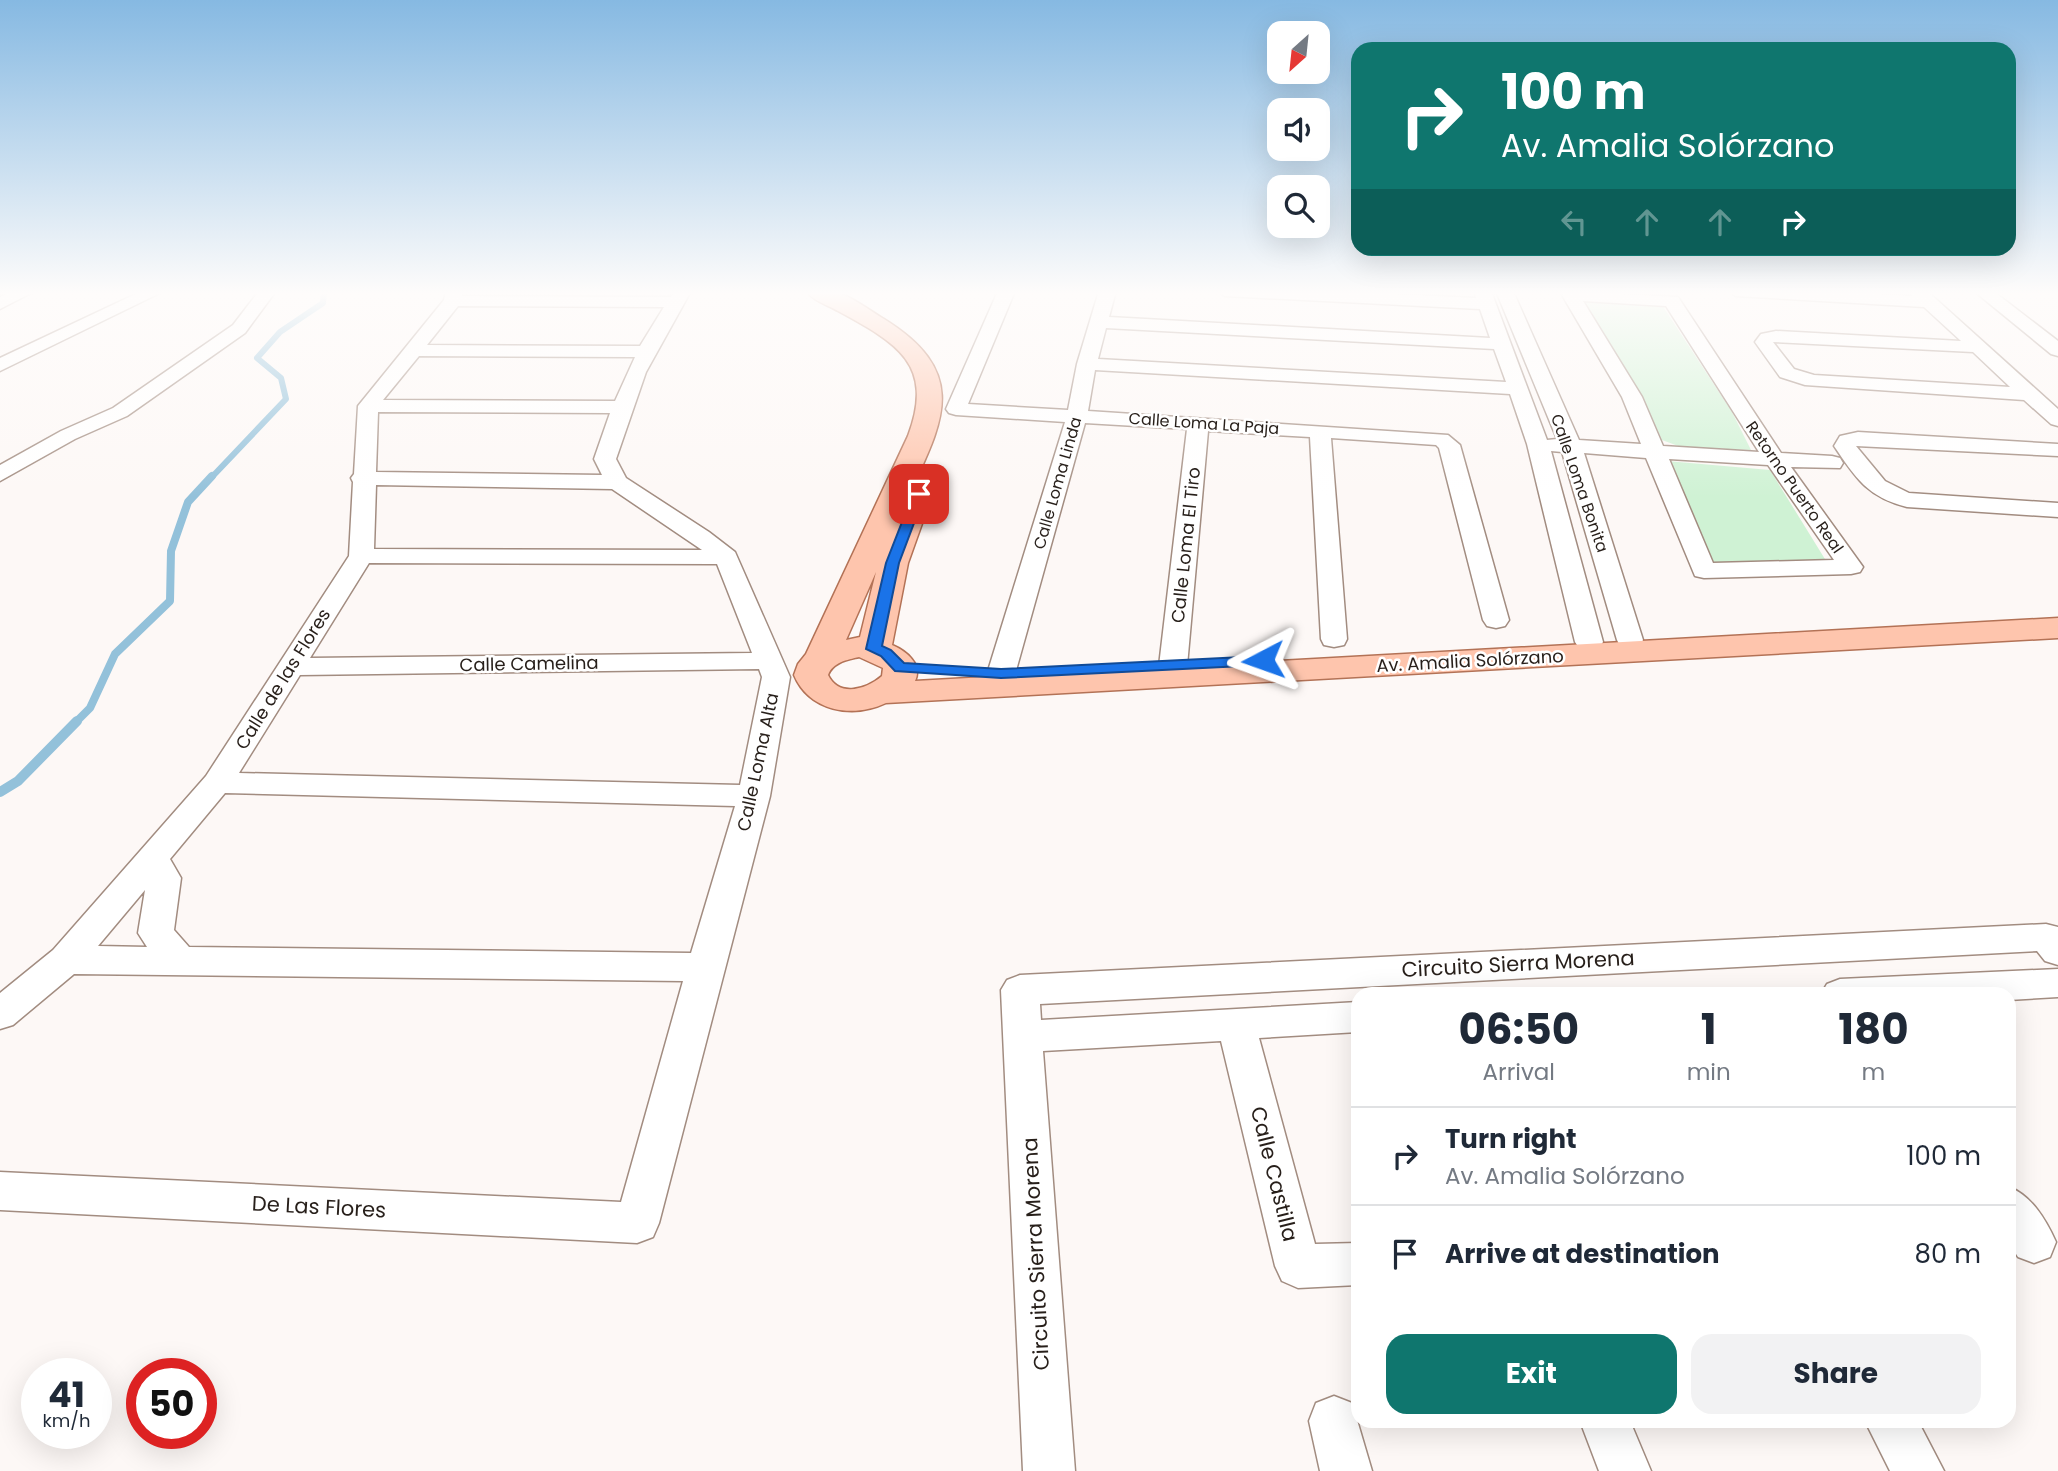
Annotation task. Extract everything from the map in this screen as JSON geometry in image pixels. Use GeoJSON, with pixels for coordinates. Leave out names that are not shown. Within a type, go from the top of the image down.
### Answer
{"type":"FeatureCollection","features":[{"type":"Feature","properties":{"kind":"main road"},"geometry":{"type":"LineString","coordinates":[[920,360],[930,384],[930,411],[821,659],[810,674],[817,690],[827,696],[854,700],[886,670],[893,563],[956,409],[952,371],[943,360]]}},
{"type":"Feature","properties":{"kind":"main road","name":"Av. Amalia Solórzano"},"geometry":{"type":"LineString","coordinates":[[886,670],[1001,674],[1173,666],[2058,615]]}},
{"type":"Feature","properties":{"kind":"main road","name":"Av. Amalia Solórzano"},"geometry":{"type":"LineString","coordinates":[[886,670],[1301,672],[1418,663],[2058,628]]}},
{"type":"Feature","properties":{"kind":"main road"},"geometry":{"type":"LineString","coordinates":[[821,659],[844,649],[886,670]]}},
{"type":"Feature","properties":{"kind":"street"},"geometry":{"type":"LineString","coordinates":[[0,474],[68,435],[120,412],[195,360]]}},
{"type":"Feature","properties":{"kind":"street"},"geometry":{"type":"LineString","coordinates":[[408,360],[368,406],[362,478],[361,556],[726,557]]}},
{"type":"Feature","properties":{"kind":"street"},"geometry":{"type":"LineString","coordinates":[[362,478],[617,482],[605,459],[620,407],[642,360]]}},
{"type":"Feature","properties":{"kind":"street"},"geometry":{"type":"LineString","coordinates":[[956,409],[977,360]]}},
{"type":"Feature","properties":{"kind":"street","name":"Calle Loma Linda"},"geometry":{"type":"LineString","coordinates":[[1001,674],[1077,416],[1088,360]]}},
{"type":"Feature","properties":{"kind":"street","name":"Calle Loma Bonita"},"geometry":{"type":"LineString","coordinates":[[1507,360],[1538,444],[1590,642]]}},
{"type":"Feature","properties":{"kind":"street","name":"Calle Loma Bonita"},"geometry":{"type":"LineString","coordinates":[[1534,360],[1571,446],[1630,640]]}},
{"type":"Feature","properties":{"kind":"street","name":"Retorno Puerto Real"},"geometry":{"type":"LineString","coordinates":[[1610,360],[1632,397],[1704,571],[1852,566],[1774,460],[1710,360]]}},
{"type":"Feature","properties":{"kind":"street"},"geometry":{"type":"LineString","coordinates":[[1777,360],[1787,373],[1812,381],[2029,394]]}},
{"type":"Feature","properties":{"kind":"street"},"geometry":{"type":"LineString","coordinates":[[1992,360],[2058,420]]}},
{"type":"Feature","properties":{"kind":"street"},"geometry":{"type":"LineString","coordinates":[[1087,364],[1518,390]]}},
{"type":"Feature","properties":{"kind":"street"},"geometry":{"type":"LineString","coordinates":[[368,406],[620,407]]}},
{"type":"Feature","properties":{"kind":"street","name":"Calle Loma La Paja"},"geometry":{"type":"LineString","coordinates":[[956,409],[1441,439],[1449,445],[1496,620]]}},
{"type":"Feature","properties":{"kind":"street","name":"Calle Loma El Tiro"},"geometry":{"type":"LineString","coordinates":[[1173,666],[1198,423]]}},
{"type":"Feature","properties":{"kind":"street"},"geometry":{"type":"LineString","coordinates":[[1320,431],[1334,639]]}},
{"type":"Feature","properties":{"kind":"street"},"geometry":{"type":"LineString","coordinates":[[2058,450],[1858,438],[1848,440],[1845,446],[1877,489],[1890,495],[1907,500],[2058,510]]}},
{"type":"Feature","properties":{"kind":"street"},"geometry":{"type":"LineString","coordinates":[[1538,444],[1832,463]]}},
{"type":"Feature","properties":{"kind":"street","name":"Calle Loma Alta"},"geometry":{"type":"LineString","coordinates":[[617,482],[701,537],[726,557],[776,677],[754,796],[637,1223]]}},
{"type":"Feature","properties":{"kind":"street","name":"Calle de las Flores"},"geometry":{"type":"LineString","coordinates":[[0,1014],[66,960],[216,783],[361,556]]}},
{"type":"Feature","properties":{"kind":"street","name":"Calle Camelina"},"geometry":{"type":"LineString","coordinates":[[291,667],[768,661]]}},
{"type":"Feature","properties":{"kind":"street"},"geometry":{"type":"LineString","coordinates":[[216,783],[754,796]]}},
{"type":"Feature","properties":{"kind":"street"},"geometry":{"type":"LineString","coordinates":[[153,858],[164,878],[156,933],[179,961]]}},
{"type":"Feature","properties":{"kind":"street","name":"Circuito Sierra Morena"},"geometry":{"type":"LineString","coordinates":[[1049,1471],[1020,990],[2046,937],[2058,951]]}},
{"type":"Feature","properties":{"kind":"street"},"geometry":{"type":"LineString","coordinates":[[66,960],[705,967]]}},
{"type":"Feature","properties":{"kind":"street"},"geometry":{"type":"LineString","coordinates":[[1985,987],[2058,983]]}},
{"type":"Feature","properties":{"kind":"street"},"geometry":{"type":"LineString","coordinates":[[1024,1037],[1351,1017]]}},
{"type":"Feature","properties":{"kind":"street","name":"Calle Castilla"},"geometry":{"type":"LineString","coordinates":[[1236,1023],[1298,1266],[1351,1264]]}},
{"type":"Feature","properties":{"kind":"street","name":"De Las Flores"},"geometry":{"type":"LineString","coordinates":[[0,1191],[637,1223]]}},
{"type":"Feature","properties":{"kind":"street"},"geometry":{"type":"LineString","coordinates":[[2016,1217],[2034,1242],[2016,1243]]}},
{"type":"Feature","properties":{"kind":"street"},"geometry":{"type":"LineString","coordinates":[[1334,1421],[1346,1471]]}},
{"type":"Feature","properties":{"kind":"street"},"geometry":{"type":"LineString","coordinates":[[1608,1428],[1625,1471]]}},
{"type":"Feature","properties":{"kind":"street"},"geometry":{"type":"LineString","coordinates":[[1894,1428],[1918,1471]]}},
{"type":"Feature","properties":{"kind":"green space"},"geometry":{"type":"Polygon","coordinates":[[[1618,360],[1698,360],[1732,412],[1751,450],[1681,447],[1662,440],[1643,398],[1618,360]]]}},
{"type":"Feature","properties":{"kind":"green space"},"geometry":{"type":"Polygon","coordinates":[[[1667,461],[1770,470],[1828,564],[1714,567],[1667,461]]]}},
{"type":"Feature","properties":{"kind":"waterway"},"geometry":{"type":"LineString","coordinates":[[211,478],[286,399],[281,378],[259,360]]}},
{"type":"Feature","properties":{"kind":"waterway"},"geometry":{"type":"LineString","coordinates":[[77,721],[90,708],[115,654],[170,601],[171,551],[188,502],[212,476]]}},
{"type":"Feature","properties":{"kind":"waterway"},"geometry":{"type":"LineString","coordinates":[[0,792],[18,781],[77,721]]}},
{"type":"Feature","properties":{"kind":"route"},"geometry":{"type":"LineString","coordinates":[[919,494],[893,563],[874,649],[886,653],[900,668],[1001,674],[1263,660]]}}]}
